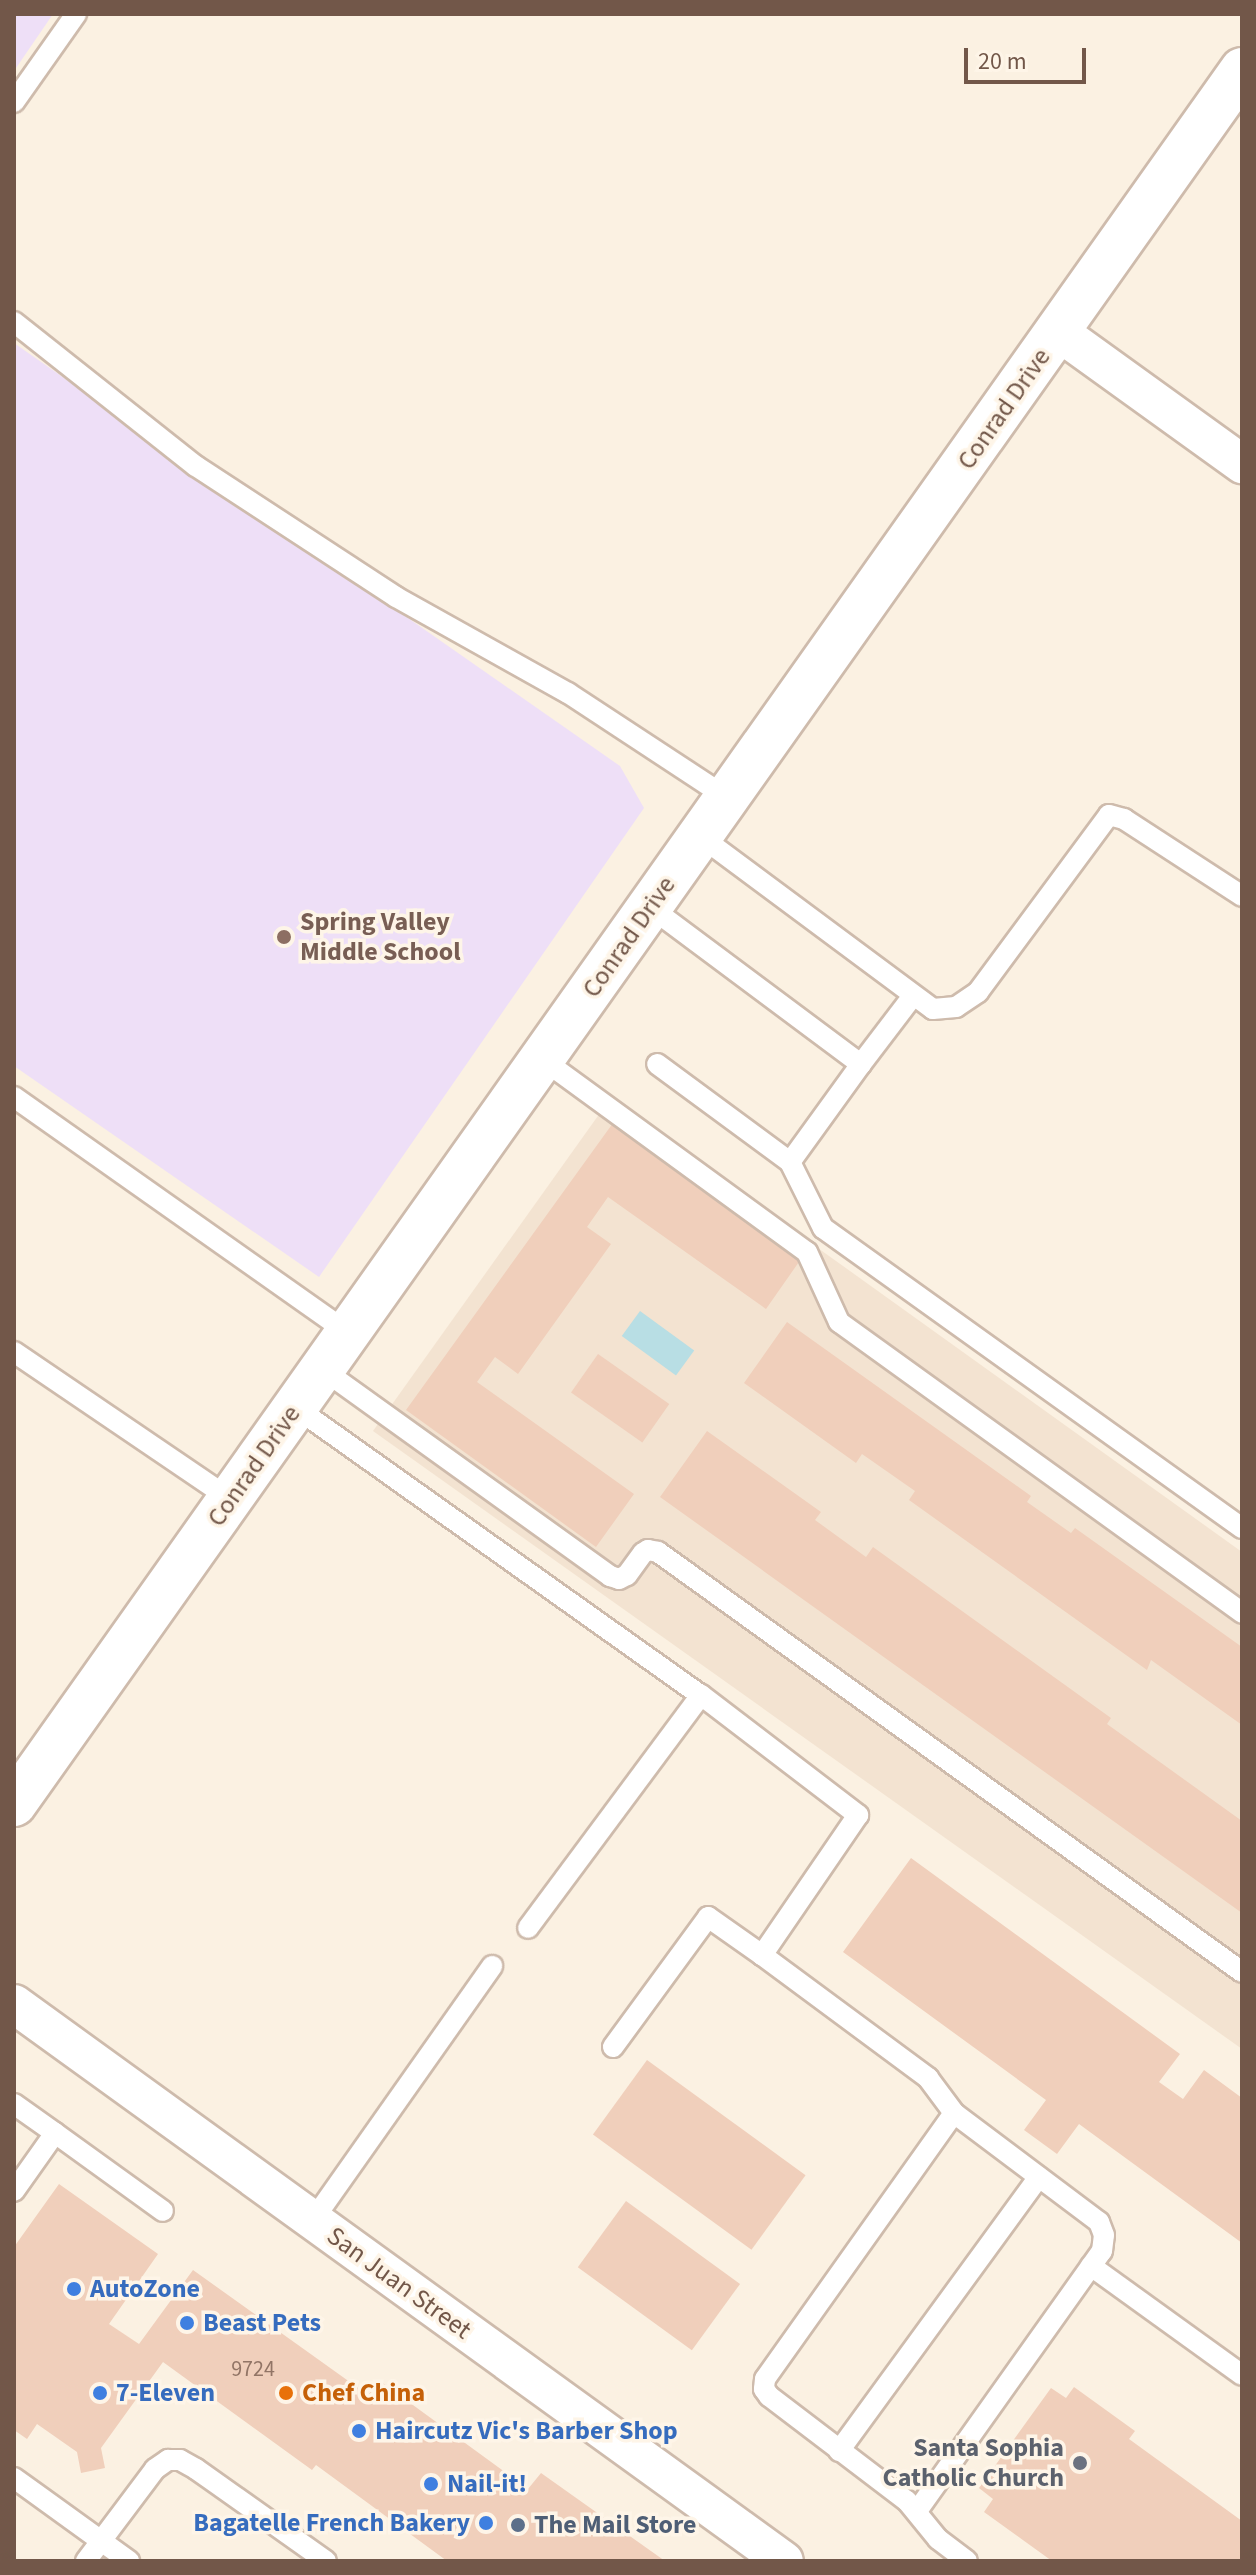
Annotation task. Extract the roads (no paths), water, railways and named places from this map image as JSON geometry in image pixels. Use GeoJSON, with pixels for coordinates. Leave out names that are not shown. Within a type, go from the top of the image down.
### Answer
{"type":"FeatureCollection","features":[{"type":"Feature","properties":{"kind":"street","name":"Conrad Drive"},"geometry":{"type":"LineString","coordinates":[[14,1804],[1242,70]]}},
{"type":"Feature","properties":{"kind":"street"},"geometry":{"type":"LineString","coordinates":[[1059,332],[1242,464]]}},
{"type":"Feature","properties":{"kind":"street","name":"San Juan Street"},"geometry":{"type":"LineString","coordinates":[[14,2004],[784,2561]]}},
{"type":"Feature","properties":{"kind":"lane"},"geometry":{"type":"LineString","coordinates":[[14,102],[76,14]]}},
{"type":"Feature","properties":{"kind":"lane"},"geometry":{"type":"LineString","coordinates":[[14,322],[196,466],[396,597],[568,693],[728,798]]}},
{"type":"Feature","properties":{"kind":"lane"},"geometry":{"type":"LineString","coordinates":[[700,836],[912,997],[933,1009],[956,1007],[978,992],[1109,815],[1124,819],[1242,896]]}},
{"type":"Feature","properties":{"kind":"lane"},"geometry":{"type":"LineString","coordinates":[[650,907],[861,1064]]}},
{"type":"Feature","properties":{"kind":"lane"},"geometry":{"type":"LineString","coordinates":[[790,1162],[912,997]]}},
{"type":"Feature","properties":{"kind":"lane"},"geometry":{"type":"LineString","coordinates":[[542,1059],[807,1252],[839,1322],[1242,1613]]}},
{"type":"Feature","properties":{"kind":"lane"},"geometry":{"type":"LineString","coordinates":[[657,1064],[790,1162],[823,1228],[1242,1528]]}},
{"type":"Feature","properties":{"kind":"lane"},"geometry":{"type":"LineString","coordinates":[[14,1097],[348,1333]]}},
{"type":"Feature","properties":{"kind":"lane"},"geometry":{"type":"LineString","coordinates":[[14,1352],[230,1499]]}},
{"type":"Feature","properties":{"kind":"lane"},"geometry":{"type":"LineString","coordinates":[[322,1369],[610,1576],[619,1579],[627,1575],[643,1553],[658,1552],[1242,1972]]}},
{"type":"Feature","properties":{"kind":"lane"},"geometry":{"type":"LineString","coordinates":[[295,1407],[701,1695],[858,1815],[762,1955]]}},
{"type":"Feature","properties":{"kind":"lane"},"geometry":{"type":"LineString","coordinates":[[528,1928],[701,1695]]}},
{"type":"Feature","properties":{"kind":"lane"},"geometry":{"type":"LineString","coordinates":[[613,2047],[708,1917],[928,2078],[954,2113],[1099,2222],[1104,2235],[1102,2251],[917,2511]]}},
{"type":"Feature","properties":{"kind":"lane"},"geometry":{"type":"LineString","coordinates":[[313,2220],[492,1966]]}},
{"type":"Feature","properties":{"kind":"lane"},"geometry":{"type":"LineString","coordinates":[[14,2104],[163,2211]]}},
{"type":"Feature","properties":{"kind":"lane"},"geometry":{"type":"LineString","coordinates":[[954,2113],[765,2379],[764,2389],[917,2511],[938,2539],[967,2561]]}},
{"type":"Feature","properties":{"kind":"lane"},"geometry":{"type":"LineString","coordinates":[[14,2191],[55,2133]]}},
{"type":"Feature","properties":{"kind":"lane"},"geometry":{"type":"LineString","coordinates":[[839,2451],[1039,2177]]}},
{"type":"Feature","properties":{"kind":"lane"},"geometry":{"type":"LineString","coordinates":[[1091,2266],[1242,2375]]}},
{"type":"Feature","properties":{"kind":"lane"},"geometry":{"type":"LineString","coordinates":[[86,2561],[155,2469],[168,2460],[180,2460],[326,2561]]}},
{"type":"Feature","properties":{"kind":"lane"},"geometry":{"type":"LineString","coordinates":[[14,2478],[129,2561]]}},
{"type":"Feature","properties":{"kind":"water"},"geometry":{"type":"Polygon","coordinates":[[[640,1311],[694,1350],[676,1375],[622,1336],[640,1311]]]}},
{"type":"Feature","properties":{"kind":"place","name":"Spring Valley Middle School"},"geometry":{"type":"Point","coordinates":[284,937]}},
{"type":"Feature","properties":{"kind":"place","name":"AutoZone"},"geometry":{"type":"Point","coordinates":[74,2289]}},
{"type":"Feature","properties":{"kind":"place","name":"Beast Pets"},"geometry":{"type":"Point","coordinates":[187,2323]}},
{"type":"Feature","properties":{"kind":"place","name":"7-Eleven"},"geometry":{"type":"Point","coordinates":[100,2393]}},
{"type":"Feature","properties":{"kind":"place","name":"Chef China"},"geometry":{"type":"Point","coordinates":[286,2393]}},
{"type":"Feature","properties":{"kind":"place","name":"Haircutz Vic's Barber Shop"},"geometry":{"type":"Point","coordinates":[359,2431]}},
{"type":"Feature","properties":{"kind":"place","name":"Santa Sophia Catholic Church"},"geometry":{"type":"Point","coordinates":[1080,2463]}},
{"type":"Feature","properties":{"kind":"place","name":"Nail-it!"},"geometry":{"type":"Point","coordinates":[431,2484]}},
{"type":"Feature","properties":{"kind":"place","name":"Bagatelle French Bakery"},"geometry":{"type":"Point","coordinates":[486,2523]}},
{"type":"Feature","properties":{"kind":"place","name":"The Mail Store"},"geometry":{"type":"Point","coordinates":[518,2525]}}]}
